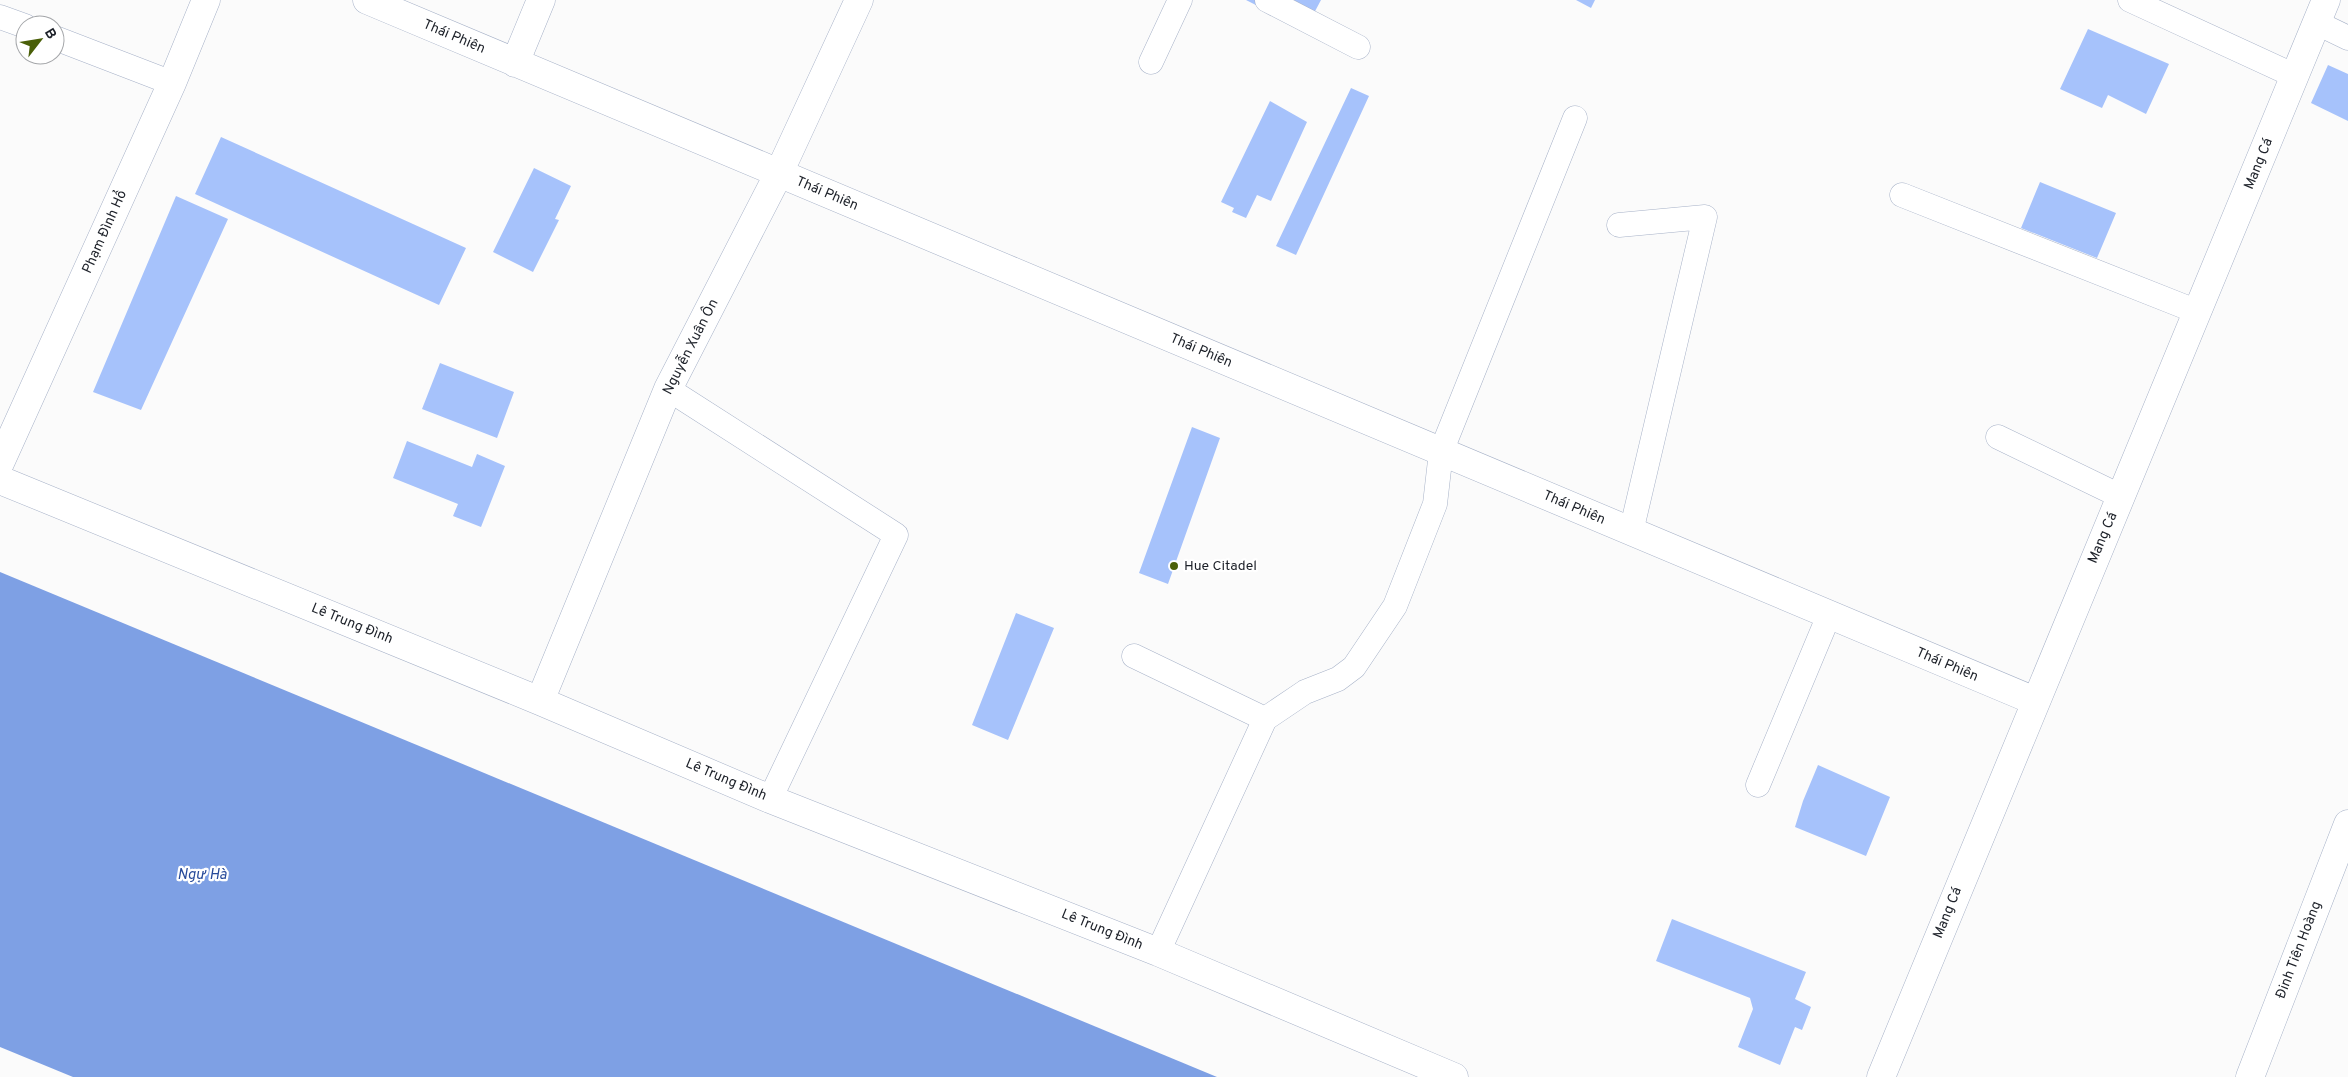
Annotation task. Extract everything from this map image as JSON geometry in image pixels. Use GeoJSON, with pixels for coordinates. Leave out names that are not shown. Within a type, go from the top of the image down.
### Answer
{"type":"FeatureCollection","features":[{"type":"Feature","properties":{"kind":"street","name":"Phạm Đình Hổ"},"geometry":{"type":"LineString","coordinates":[[0,463],[172,84],[206,0]]}},
{"type":"Feature","properties":{"kind":"street","name":"Thái Phiên"},"geometry":{"type":"LineString","coordinates":[[366,0],[2035,702]]}},
{"type":"Feature","properties":{"kind":"street"},"geometry":{"type":"LineString","coordinates":[[515,63],[541,0]]}},
{"type":"Feature","properties":{"kind":"street","name":"Nguyễn Xuân Ôn"},"geometry":{"type":"LineString","coordinates":[[540,701],[668,389],[779,173],[859,0]]}},
{"type":"Feature","properties":{"kind":"street","name":"Mang Cá"},"geometry":{"type":"LineString","coordinates":[[1881,1077],[2322,11]]}},
{"type":"Feature","properties":{"kind":"street","name":"Lê Trung Đình"},"geometry":{"type":"LineString","coordinates":[[0,480],[540,701],[770,799],[1158,952],[1454,1077]]}},
{"type":"Feature","properties":{"kind":"street","name":"Đinh Tiên Hoàng"},"geometry":{"type":"LineString","coordinates":[[2250,1077],[2348,824]]}},
{"type":"Feature","properties":{"kind":"lane"},"geometry":{"type":"LineString","coordinates":[[1150,62],[1180,0]]}},
{"type":"Feature","properties":{"kind":"lane"},"geometry":{"type":"LineString","coordinates":[[1267,0],[1358,47]]}},
{"type":"Feature","properties":{"kind":"lane"},"geometry":{"type":"LineString","coordinates":[[2130,0],[2295,76]]}},
{"type":"Feature","properties":{"kind":"lane"},"geometry":{"type":"LineString","coordinates":[[2322,11],[2348,38]]}},
{"type":"Feature","properties":{"kind":"lane"},"geometry":{"type":"LineString","coordinates":[[0,16],[15,22]]}},
{"type":"Feature","properties":{"kind":"lane"},"geometry":{"type":"LineString","coordinates":[[65,42],[172,84]]}},
{"type":"Feature","properties":{"kind":"lane"},"geometry":{"type":"LineString","coordinates":[[1158,952],[1265,719],[1305,692],[1338,679],[1354,667],[1394,606],[1435,504],[1441,452],[1575,118]]}},
{"type":"Feature","properties":{"kind":"lane"},"geometry":{"type":"LineString","coordinates":[[1902,195],[2198,312]]}},
{"type":"Feature","properties":{"kind":"lane"},"geometry":{"type":"LineString","coordinates":[[1619,225],[1705,217],[1632,532]]}},
{"type":"Feature","properties":{"kind":"lane"},"geometry":{"type":"LineString","coordinates":[[668,389],[896,535],[770,799]]}},
{"type":"Feature","properties":{"kind":"lane"},"geometry":{"type":"LineString","coordinates":[[1998,437],[2120,496]]}},
{"type":"Feature","properties":{"kind":"lane"},"geometry":{"type":"LineString","coordinates":[[1758,785],[1829,615]]}},
{"type":"Feature","properties":{"kind":"lane"},"geometry":{"type":"LineString","coordinates":[[1134,656],[1265,719]]}},
{"type":"Feature","properties":{"kind":"water","name":"Ngự Hà"},"geometry":{"type":"Polygon","coordinates":[[[0,572],[1217,1077],[73,1077],[0,1047],[0,572]]]}},
{"type":"Feature","properties":{"kind":"building"},"geometry":{"type":"Polygon","coordinates":[[[1246,0],[1321,0],[1305,30],[1246,0]]]}},
{"type":"Feature","properties":{"kind":"building"},"geometry":{"type":"Polygon","coordinates":[[[1576,0],[1595,0],[1591,8],[1576,0]]]}},
{"type":"Feature","properties":{"kind":"building"},"geometry":{"type":"Polygon","coordinates":[[[2088,29],[2169,64],[2146,114],[2108,95],[2102,108],[2060,89],[2088,29]]]}},
{"type":"Feature","properties":{"kind":"building"},"geometry":{"type":"Polygon","coordinates":[[[2328,65],[2348,74],[2348,121],[2311,103],[2328,65]]]}},
{"type":"Feature","properties":{"kind":"building"},"geometry":{"type":"Polygon","coordinates":[[[1351,88],[1369,96],[1296,255],[1276,246],[1351,88]]]}},
{"type":"Feature","properties":{"kind":"building"},"geometry":{"type":"Polygon","coordinates":[[[1270,101],[1307,122],[1271,201],[1257,195],[1246,218],[1232,212],[1234,208],[1221,202],[1270,101]]]}},
{"type":"Feature","properties":{"kind":"building"},"geometry":{"type":"Polygon","coordinates":[[[221,137],[466,248],[439,305],[195,194],[221,137]]]}},
{"type":"Feature","properties":{"kind":"building"},"geometry":{"type":"Polygon","coordinates":[[[534,168],[571,186],[555,219],[559,220],[533,272],[493,252],[534,168]]]}},
{"type":"Feature","properties":{"kind":"building"},"geometry":{"type":"Polygon","coordinates":[[[2040,182],[2116,213],[2097,258],[2021,228],[2040,182]]]}},
{"type":"Feature","properties":{"kind":"building"},"geometry":{"type":"Polygon","coordinates":[[[176,196],[228,219],[141,410],[93,392],[176,196]]]}},
{"type":"Feature","properties":{"kind":"building"},"geometry":{"type":"Polygon","coordinates":[[[440,363],[514,392],[497,438],[422,409],[440,363]]]}},
{"type":"Feature","properties":{"kind":"building"},"geometry":{"type":"Polygon","coordinates":[[[1192,427],[1220,438],[1168,584],[1139,573],[1192,427]]]}},
{"type":"Feature","properties":{"kind":"building"},"geometry":{"type":"Polygon","coordinates":[[[407,441],[472,467],[477,454],[505,466],[481,527],[453,516],[458,504],[393,478],[407,441]]]}},
{"type":"Feature","properties":{"kind":"building"},"geometry":{"type":"Polygon","coordinates":[[[1016,613],[1054,628],[1008,740],[972,725],[1016,613]]]}},
{"type":"Feature","properties":{"kind":"building"},"geometry":{"type":"Polygon","coordinates":[[[1818,765],[1890,797],[1866,856],[1795,827],[1803,801],[1818,765]]]}},
{"type":"Feature","properties":{"kind":"building"},"geometry":{"type":"Polygon","coordinates":[[[1672,919],[1806,972],[1795,999],[1811,1007],[1802,1030],[1795,1027],[1780,1065],[1738,1047],[1753,1009],[1750,998],[1656,961],[1672,919]]]}},
{"type":"Feature","properties":{"kind":"place","name":"Hue Citadel"},"geometry":{"type":"Point","coordinates":[1174,566]}}]}
